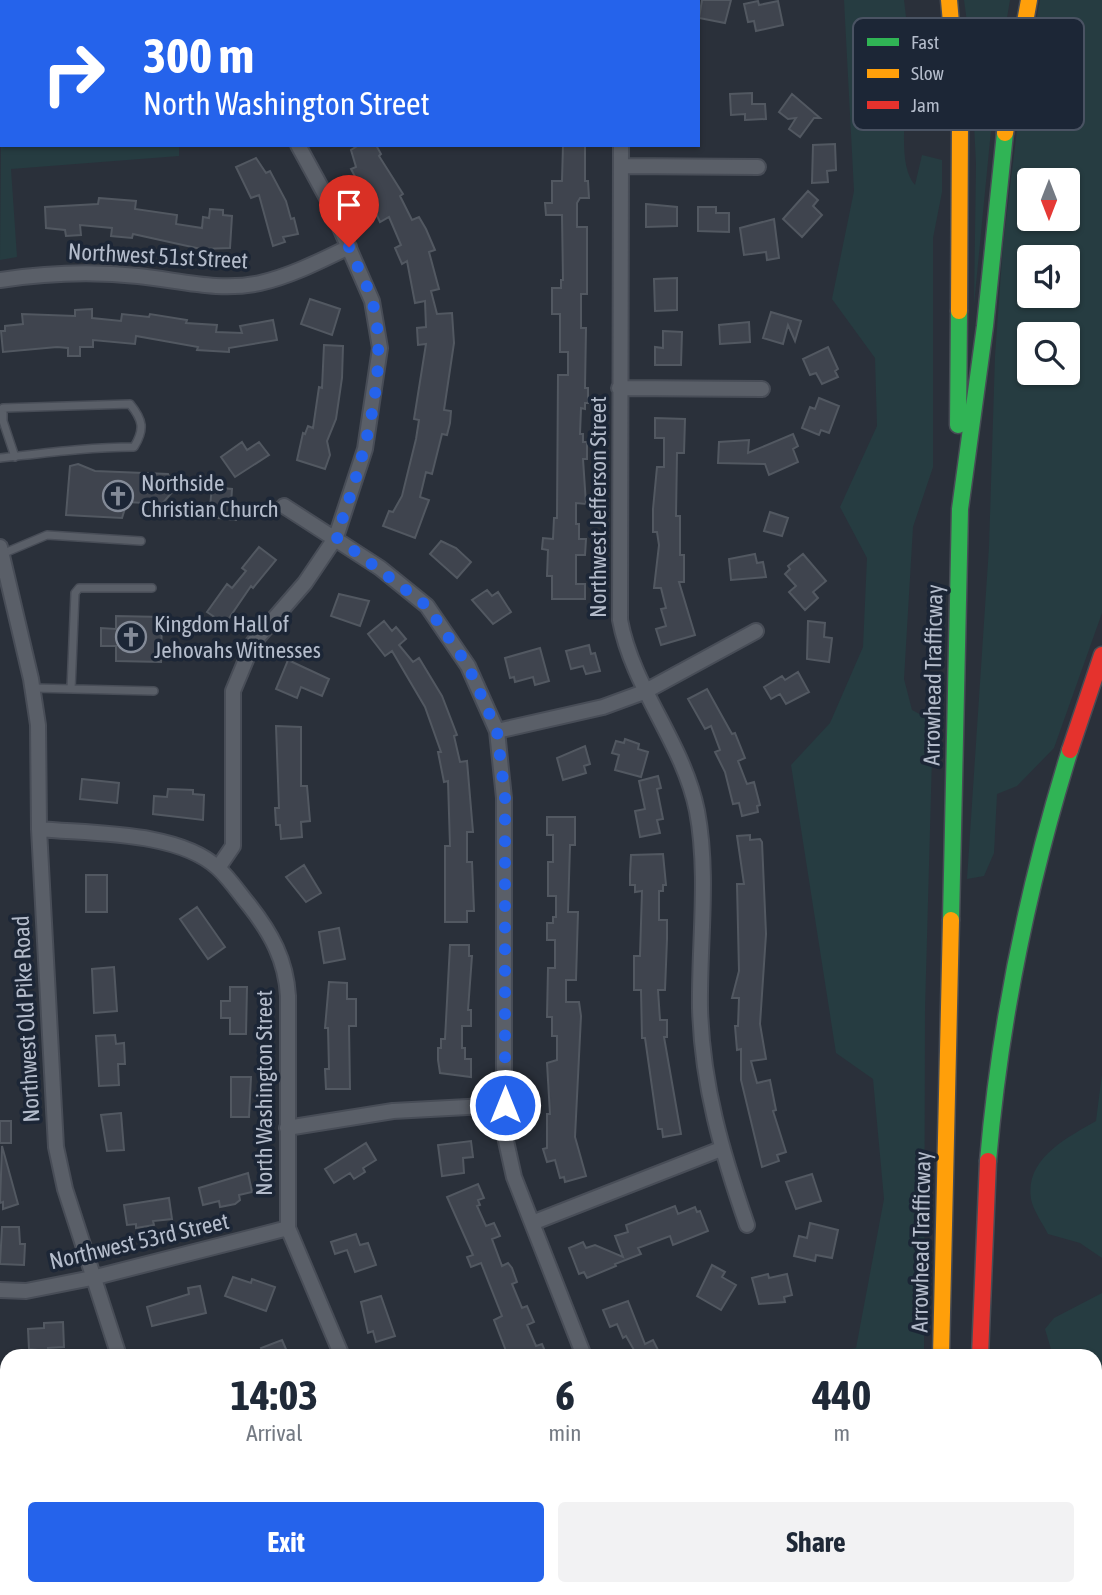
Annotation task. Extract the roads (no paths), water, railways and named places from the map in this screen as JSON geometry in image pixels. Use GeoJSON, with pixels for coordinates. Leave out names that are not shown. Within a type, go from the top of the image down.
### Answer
{"type":"FeatureCollection","features":[{"type":"Feature","properties":{"kind":"highway"},"geometry":{"type":"LineString","coordinates":[[949,0],[951,18]]}},
{"type":"Feature","properties":{"kind":"highway","name":"Arrowhead Trafficway"},"geometry":{"type":"LineString","coordinates":[[1026,18],[1029,0]]}},
{"type":"Feature","properties":{"kind":"highway"},"geometry":{"type":"LineString","coordinates":[[960,130],[957,308],[960,509]]}},
{"type":"Feature","properties":{"kind":"highway","name":"Arrowhead Trafficway"},"geometry":{"type":"LineString","coordinates":[[941,1349],[960,509],[985,326],[1006,130]]}},
{"type":"Feature","properties":{"kind":"highway"},"geometry":{"type":"LineString","coordinates":[[980,1349],[987,1150],[1012,970],[1068,755],[1102,654]]}},
{"type":"Feature","properties":{"kind":"street"},"geometry":{"type":"LineString","coordinates":[[218,868],[233,846],[233,691],[253,643],[305,583],[336,537],[365,449],[380,348],[372,301],[328,200],[299,147]]}},
{"type":"Feature","properties":{"kind":"street","name":"Northwest Jefferson Street"},"geometry":{"type":"LineString","coordinates":[[621,147],[620,620],[630,662],[675,748],[696,811],[701,847],[702,1044],[721,1149],[747,1225]]}},
{"type":"Feature","properties":{"kind":"street"},"geometry":{"type":"LineString","coordinates":[[621,166],[758,167]]}},
{"type":"Feature","properties":{"kind":"street","name":"Northwest 51st Street"},"geometry":{"type":"LineString","coordinates":[[0,280],[47,273],[93,274],[232,286],[260,283],[296,272],[349,247]]}},
{"type":"Feature","properties":{"kind":"street"},"geometry":{"type":"LineString","coordinates":[[620,388],[762,389]]}},
{"type":"Feature","properties":{"kind":"street"},"geometry":{"type":"LineString","coordinates":[[284,506],[336,537],[427,606],[468,666],[497,731],[505,798],[504,1132],[509,1161],[581,1349]]}},
{"type":"Feature","properties":{"kind":"street","name":"Northwest Old Pike Road"},"geometry":{"type":"LineString","coordinates":[[1,551],[38,725],[39,829],[56,1147],[65,1189],[117,1349]]}},
{"type":"Feature","properties":{"kind":"street"},"geometry":{"type":"LineString","coordinates":[[497,731],[603,707],[644,692],[756,631]]}},
{"type":"Feature","properties":{"kind":"street","name":"North Washington Street"},"geometry":{"type":"LineString","coordinates":[[39,829],[159,841],[194,851],[218,868],[262,921],[285,970],[288,996],[288,1228],[339,1349]]}},
{"type":"Feature","properties":{"kind":"street"},"geometry":{"type":"LineString","coordinates":[[287,1128],[393,1111],[505,1105]]}},
{"type":"Feature","properties":{"kind":"street"},"geometry":{"type":"LineString","coordinates":[[532,1223],[721,1149]]}},
{"type":"Feature","properties":{"kind":"street","name":"Northwest 53rd Street"},"geometry":{"type":"LineString","coordinates":[[0,1290],[26,1291],[92,1278],[288,1228]]}},
{"type":"Feature","properties":{"kind":"lane"},"geometry":{"type":"LineString","coordinates":[[0,458],[15,457],[92,447],[134,447],[142,434],[142,419],[130,404],[3,408],[3,421],[15,457]]}},
{"type":"Feature","properties":{"kind":"lane"},"geometry":{"type":"LineString","coordinates":[[1,551],[47,535],[141,541]]}},
{"type":"Feature","properties":{"kind":"lane"},"geometry":{"type":"LineString","coordinates":[[71,689],[75,593],[79,588],[152,588]]}},
{"type":"Feature","properties":{"kind":"lane"},"geometry":{"type":"LineString","coordinates":[[32,688],[154,691]]}},
{"type":"Feature","properties":{"kind":"place","name":"Northside Christian Church"},"geometry":{"type":"Point","coordinates":[118,496]}},
{"type":"Feature","properties":{"kind":"place","name":"Kingdom Hall of Jehovahs Witnesses"},"geometry":{"type":"Point","coordinates":[131,637]}}]}
